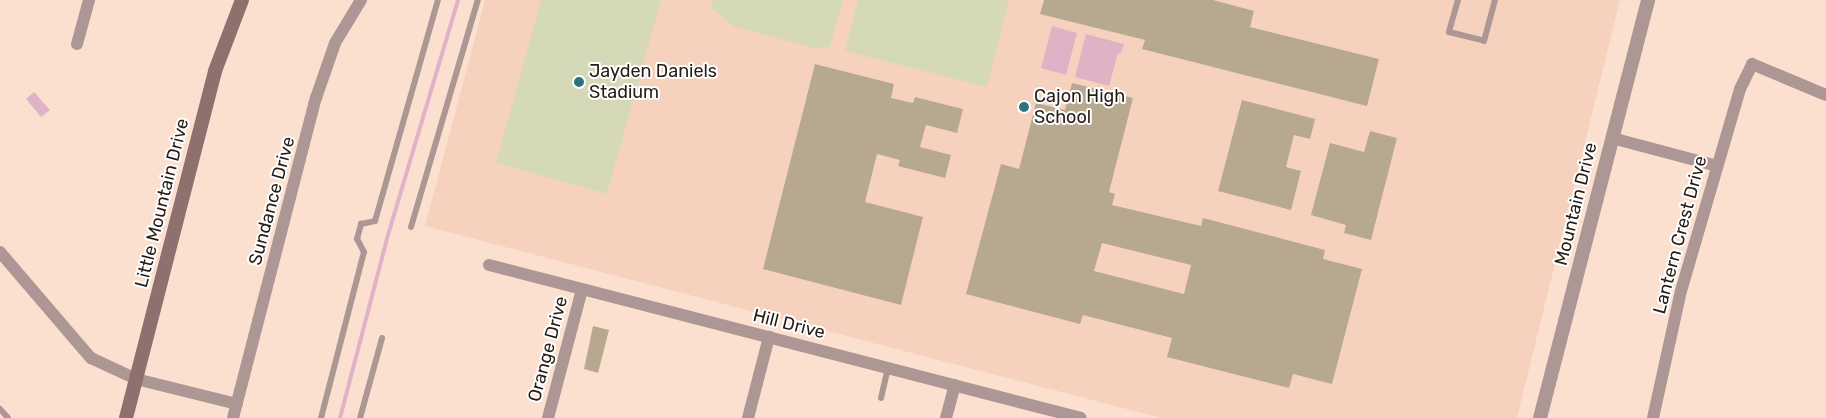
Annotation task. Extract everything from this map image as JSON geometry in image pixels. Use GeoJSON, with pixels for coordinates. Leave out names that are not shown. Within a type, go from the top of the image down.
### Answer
{"type":"FeatureCollection","features":[{"type":"Feature","properties":{"kind":"main road","name":"Little Mountain Drive"},"geometry":{"type":"LineString","coordinates":[[126,418],[215,71],[242,0]]}},
{"type":"Feature","properties":{"kind":"street"},"geometry":{"type":"LineString","coordinates":[[77,44],[88,0]]}},
{"type":"Feature","properties":{"kind":"street","name":"Sundance Drive"},"geometry":{"type":"LineString","coordinates":[[233,418],[316,98],[335,43],[360,0]]}},
{"type":"Feature","properties":{"kind":"street","name":"Mountain Drive"},"geometry":{"type":"LineString","coordinates":[[1540,418],[1648,0]]}},
{"type":"Feature","properties":{"kind":"street","name":"Lantern Crest Drive"},"geometry":{"type":"LineString","coordinates":[[1653,418],[1681,291],[1740,89],[1752,64],[1826,95]]}},
{"type":"Feature","properties":{"kind":"street"},"geometry":{"type":"LineString","coordinates":[[1612,138],[1717,166]]}},
{"type":"Feature","properties":{"kind":"street"},"geometry":{"type":"LineString","coordinates":[[0,252],[91,358],[136,379],[237,404]]}},
{"type":"Feature","properties":{"kind":"street","name":"Hill Drive"},"geometry":{"type":"LineString","coordinates":[[489,264],[1081,418]]}},
{"type":"Feature","properties":{"kind":"street","name":"Orange Drive"},"geometry":{"type":"LineString","coordinates":[[548,418],[582,289]]}},
{"type":"Feature","properties":{"kind":"street"},"geometry":{"type":"LineString","coordinates":[[748,418],[769,337]]}},
{"type":"Feature","properties":{"kind":"street"},"geometry":{"type":"LineString","coordinates":[[946,418],[955,385]]}},
{"type":"Feature","properties":{"kind":"lane"},"geometry":{"type":"LineString","coordinates":[[321,418],[364,252],[358,239],[361,224],[375,221],[438,0]]}},
{"type":"Feature","properties":{"kind":"lane"},"geometry":{"type":"LineString","coordinates":[[411,227],[478,0]]}},
{"type":"Feature","properties":{"kind":"lane"},"geometry":{"type":"LineString","coordinates":[[1458,0],[1449,32],[1484,40],[1494,0]]}},
{"type":"Feature","properties":{"kind":"lane"},"geometry":{"type":"LineString","coordinates":[[360,418],[382,338]]}},
{"type":"Feature","properties":{"kind":"lane"},"geometry":{"type":"LineString","coordinates":[[881,398],[888,368]]}},
{"type":"Feature","properties":{"kind":"lane"},"geometry":{"type":"LineString","coordinates":[[0,409],[8,418]]}},
{"type":"Feature","properties":{"kind":"shaded area","name":"Cajon High School"},"geometry":{"type":"Polygon","coordinates":[[[485,0],[1620,0],[1517,418],[1161,418],[425,226],[485,0]]]}},
{"type":"Feature","properties":{"kind":"shaded area"},"geometry":{"type":"Polygon","coordinates":[[[1052,26],[1077,33],[1066,75],[1041,68],[1052,26]]]}},
{"type":"Feature","properties":{"kind":"shaded area"},"geometry":{"type":"Polygon","coordinates":[[[1086,34],[1124,44],[1121,53],[1118,53],[1109,86],[1075,77],[1086,34]]]}},
{"type":"Feature","properties":{"kind":"shaded area"},"geometry":{"type":"Polygon","coordinates":[[[34,92],[50,110],[41,117],[26,99],[34,92]]]}},
{"type":"Feature","properties":{"kind":"green space","name":"Jayden Daniels Stadium"},"geometry":{"type":"Polygon","coordinates":[[[541,0],[661,0],[607,194],[496,163],[541,0]]]}},
{"type":"Feature","properties":{"kind":"green space"},"geometry":{"type":"Polygon","coordinates":[[[713,0],[843,0],[830,47],[814,48],[735,27],[711,8],[713,0]]]}},
{"type":"Feature","properties":{"kind":"green space"},"geometry":{"type":"Polygon","coordinates":[[[858,0],[1009,0],[987,87],[845,51],[858,0]]]}},
{"type":"Feature","properties":{"kind":"building"},"geometry":{"type":"Polygon","coordinates":[[[1044,0],[1213,0],[1254,11],[1250,27],[1379,59],[1367,106],[1142,49],[1145,40],[1040,14],[1044,0]]]}},
{"type":"Feature","properties":{"kind":"building"},"geometry":{"type":"Polygon","coordinates":[[[815,64],[894,84],[891,98],[913,103],[915,97],[963,109],[957,133],[926,125],[920,147],[951,155],[945,178],[898,166],[900,160],[877,154],[865,202],[923,217],[901,305],[763,269],[815,64]]]}},
{"type":"Feature","properties":{"kind":"building"},"geometry":{"type":"Polygon","coordinates":[[[1072,83],[1133,98],[1109,192],[1115,194],[1112,205],[1201,226],[1203,218],[1325,250],[1323,259],[1362,269],[1332,384],[1293,374],[1289,388],[1167,357],[1172,338],[1083,315],[1080,324],[966,294],[1001,164],[1019,169],[1036,103],[1065,110],[1072,83]],[[1102,243],[1094,271],[1184,294],[1191,265],[1102,243]]]}},
{"type":"Feature","properties":{"kind":"building"},"geometry":{"type":"Polygon","coordinates":[[[1242,100],[1315,119],[1310,139],[1294,135],[1286,167],[1301,171],[1291,210],[1218,191],[1242,100]]]}},
{"type":"Feature","properties":{"kind":"building"},"geometry":{"type":"Polygon","coordinates":[[[1370,131],[1397,138],[1371,240],[1344,233],[1346,225],[1311,215],[1330,143],[1364,152],[1370,131]]]}},
{"type":"Feature","properties":{"kind":"building"},"geometry":{"type":"Polygon","coordinates":[[[593,326],[609,330],[598,373],[584,369],[593,326]]]}},
{"type":"Feature","properties":{"kind":"waterway"},"geometry":{"type":"LineString","coordinates":[[340,418],[388,235],[458,0]]}},
{"type":"Feature","properties":{"kind":"place","name":"Jayden Daniels Stadium"},"geometry":{"type":"Point","coordinates":[579,82]}},
{"type":"Feature","properties":{"kind":"place","name":"Cajon High School"},"geometry":{"type":"Point","coordinates":[1024,107]}}]}
